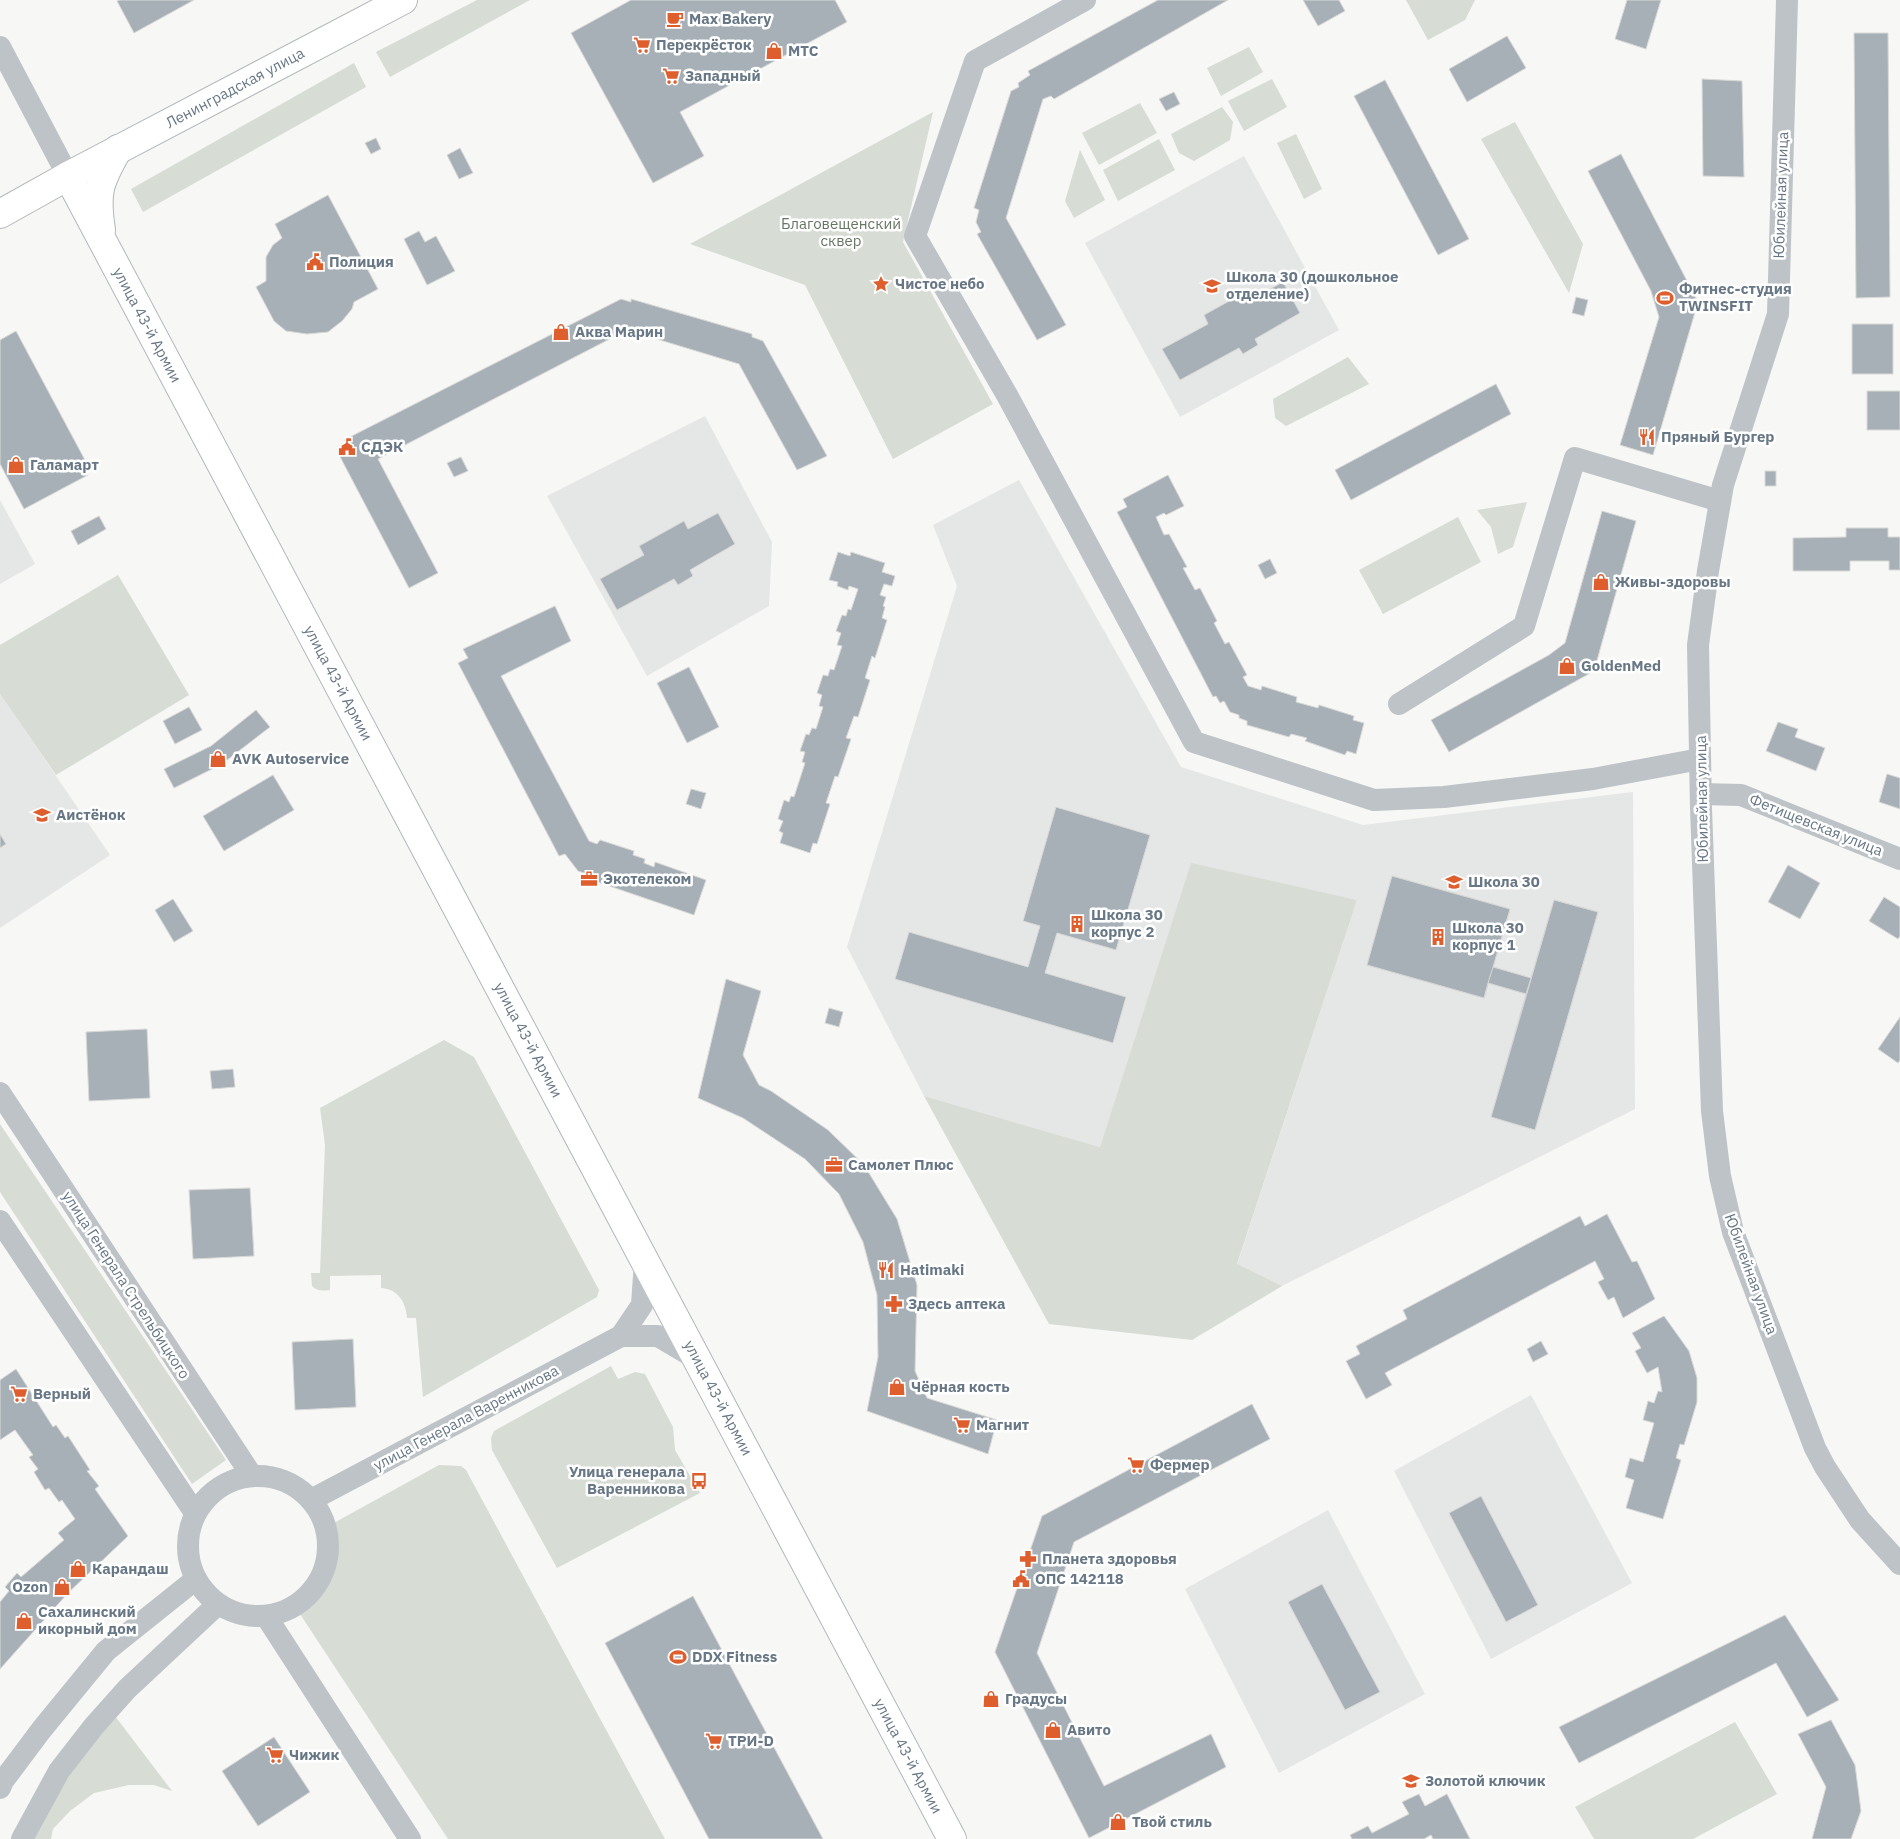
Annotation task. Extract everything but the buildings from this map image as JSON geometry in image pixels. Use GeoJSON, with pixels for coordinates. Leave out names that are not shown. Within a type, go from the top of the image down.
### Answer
{"type":"FeatureCollection","features":[{"type":"Feature","properties":{"kind":"main road","name":"Ленинградская улица"},"geometry":{"type":"LineString","coordinates":[[0,214],[118,149],[403,0]]}},
{"type":"Feature","properties":{"kind":"main road","name":"улица 43-й Армии"},"geometry":{"type":"LineString","coordinates":[[103,242],[98,208],[99,191],[104,174],[118,149]]}},
{"type":"Feature","properties":{"kind":"main road","name":"улица 43-й Армии"},"geometry":{"type":"LineString","coordinates":[[68,176],[952,1839]]}},
{"type":"Feature","properties":{"kind":"street"},"geometry":{"type":"LineString","coordinates":[[1085,0],[976,61],[915,236],[1007,395],[1194,742],[1374,800],[1444,797],[1565,782],[1700,759]]}},
{"type":"Feature","properties":{"kind":"street","name":"Юбилейная улица"},"geometry":{"type":"LineString","coordinates":[[1787,0],[1778,314],[1720,501],[1698,645],[1712,1111],[1720,1176],[1732,1232],[1815,1448],[1860,1520],[1900,1564]]}},
{"type":"Feature","properties":{"kind":"street","name":"улица 43-й Армии"},"geometry":{"type":"LineString","coordinates":[[0,47],[68,176]]}},
{"type":"Feature","properties":{"kind":"street"},"geometry":{"type":"LineString","coordinates":[[1399,704],[1524,626],[1575,458],[1720,501]]}},
{"type":"Feature","properties":{"kind":"street","name":"Фетищевская улица"},"geometry":{"type":"LineString","coordinates":[[1701,794],[1741,795],[1900,859]]}},
{"type":"Feature","properties":{"kind":"street","name":"улица Генерала Стрельбицкого"},"geometry":{"type":"LineString","coordinates":[[0,1093],[252,1476]]}},
{"type":"Feature","properties":{"kind":"street"},"geometry":{"type":"LineString","coordinates":[[0,1221],[195,1513]]}},
{"type":"Feature","properties":{"kind":"street","name":"улица Генерала Варенникова"},"geometry":{"type":"LineString","coordinates":[[621,1336],[642,1305],[645,1261]]}},
{"type":"Feature","properties":{"kind":"street","name":"улица Генерала Варенникова"},"geometry":{"type":"LineString","coordinates":[[311,1500],[621,1336],[658,1336],[697,1359]]}},
{"type":"Feature","properties":{"kind":"street"},"geometry":{"type":"LineString","coordinates":[[252,1476],[274,1477],[294,1486],[311,1500],[322,1518],[328,1539],[326,1560],[319,1581],[305,1598],[287,1610],[266,1616],[249,1616],[218,1604],[205,1593],[196,1579],[188,1558],[188,1535],[195,1513],[205,1499],[218,1488],[234,1480],[252,1476]]}},
{"type":"Feature","properties":{"kind":"street"},"geometry":{"type":"LineString","coordinates":[[0,1788],[3,1781],[42,1729],[106,1651],[196,1579]]}},
{"type":"Feature","properties":{"kind":"street"},"geometry":{"type":"LineString","coordinates":[[22,1839],[59,1771],[94,1726],[127,1689],[218,1604]]}},
{"type":"Feature","properties":{"kind":"street"},"geometry":{"type":"LineString","coordinates":[[266,1616],[410,1839]]}},
{"type":"Feature","properties":{"kind":"shaded area","name":"Школа 30 (дошкольное отделение)"},"geometry":{"type":"Polygon","coordinates":[[[1244,156],[1339,330],[1180,417],[1085,243],[1244,156]]]}},
{"type":"Feature","properties":{"kind":"shaded area"},"geometry":{"type":"Polygon","coordinates":[[[705,416],[772,542],[769,606],[647,676],[547,496],[705,416]]]}},
{"type":"Feature","properties":{"kind":"shaded area","name":"Школа 30"},"geometry":{"type":"Polygon","coordinates":[[[1019,480],[1181,767],[1363,825],[1633,792],[1635,1109],[1282,1286],[1237,1265],[1357,900],[1191,864],[1100,1147],[924,1096],[847,947],[957,586],[933,525],[1019,480]]]}},
{"type":"Feature","properties":{"kind":"shaded area"},"geometry":{"type":"Polygon","coordinates":[[[0,500],[35,564],[0,584],[0,500]]]}},
{"type":"Feature","properties":{"kind":"shaded area","name":"Аистёнок"},"geometry":{"type":"Polygon","coordinates":[[[0,694],[110,855],[0,928],[0,694]]]}},
{"type":"Feature","properties":{"kind":"shaded area"},"geometry":{"type":"Polygon","coordinates":[[[1531,1395],[1632,1583],[1491,1659],[1394,1471],[1531,1395]]]}},
{"type":"Feature","properties":{"kind":"shaded area"},"geometry":{"type":"Polygon","coordinates":[[[1328,1510],[1425,1694],[1279,1773],[1185,1589],[1328,1510]]]}},
{"type":"Feature","properties":{"kind":"green space"},"geometry":{"type":"Polygon","coordinates":[[[477,0],[530,0],[390,77],[376,52],[477,0]]]}},
{"type":"Feature","properties":{"kind":"green space"},"geometry":{"type":"Polygon","coordinates":[[[1406,0],[1475,0],[1465,20],[1428,40],[1406,0]]]}},
{"type":"Feature","properties":{"kind":"green space"},"geometry":{"type":"Polygon","coordinates":[[[1249,47],[1263,72],[1221,96],[1207,68],[1249,47]]]}},
{"type":"Feature","properties":{"kind":"green space"},"geometry":{"type":"Polygon","coordinates":[[[354,63],[366,87],[143,212],[131,189],[354,63]]]}},
{"type":"Feature","properties":{"kind":"green space"},"geometry":{"type":"Polygon","coordinates":[[[1272,79],[1287,107],[1244,131],[1228,101],[1272,79]]]}},
{"type":"Feature","properties":{"kind":"green space"},"geometry":{"type":"Polygon","coordinates":[[[1140,103],[1157,133],[1099,165],[1082,133],[1140,103]]]}},
{"type":"Feature","properties":{"kind":"green space"},"geometry":{"type":"Polygon","coordinates":[[[1222,107],[1233,122],[1230,140],[1194,161],[1179,153],[1171,134],[1222,107]]]}},
{"type":"Feature","properties":{"kind":"green space","name":"Благовещенский сквер"},"geometry":{"type":"Polygon","coordinates":[[[933,112],[903,242],[993,404],[893,459],[805,285],[690,244],[933,112]]]}},
{"type":"Feature","properties":{"kind":"green space"},"geometry":{"type":"Polygon","coordinates":[[[1515,122],[1583,244],[1569,293],[1481,139],[1515,122]]]}},
{"type":"Feature","properties":{"kind":"green space"},"geometry":{"type":"Polygon","coordinates":[[[1296,134],[1322,189],[1304,199],[1277,143],[1296,134]]]}},
{"type":"Feature","properties":{"kind":"green space"},"geometry":{"type":"Polygon","coordinates":[[[1159,139],[1175,170],[1118,201],[1103,170],[1159,139]]]}},
{"type":"Feature","properties":{"kind":"green space"},"geometry":{"type":"Polygon","coordinates":[[[1080,150],[1105,200],[1074,218],[1065,201],[1080,150]]]}},
{"type":"Feature","properties":{"kind":"green space"},"geometry":{"type":"Polygon","coordinates":[[[1348,357],[1369,384],[1286,426],[1275,418],[1273,399],[1348,357]]]}},
{"type":"Feature","properties":{"kind":"green space"},"geometry":{"type":"Polygon","coordinates":[[[1527,502],[1513,547],[1498,554],[1491,527],[1477,510],[1527,502]]]}},
{"type":"Feature","properties":{"kind":"green space"},"geometry":{"type":"Polygon","coordinates":[[[1458,517],[1481,562],[1383,614],[1359,570],[1458,517]]]}},
{"type":"Feature","properties":{"kind":"green space"},"geometry":{"type":"Polygon","coordinates":[[[118,575],[189,695],[56,775],[0,694],[0,645],[118,575]]]}},
{"type":"Feature","properties":{"kind":"green space"},"geometry":{"type":"Polygon","coordinates":[[[1191,863],[1357,900],[1237,1264],[1282,1286],[1192,1340],[1049,1324],[924,1096],[1100,1147],[1191,863]]]}},
{"type":"Feature","properties":{"kind":"green space"},"geometry":{"type":"Polygon","coordinates":[[[444,1040],[474,1057],[599,1290],[597,1297],[423,1397],[416,1318],[407,1318],[405,1307],[400,1297],[392,1291],[381,1288],[381,1275],[330,1276],[330,1290],[320,1290],[312,1286],[311,1273],[320,1273],[325,1145],[320,1108],[444,1040]]]}},
{"type":"Feature","properties":{"kind":"green space"},"geometry":{"type":"Polygon","coordinates":[[[0,1124],[226,1460],[192,1484],[0,1192],[0,1124]]]}},
{"type":"Feature","properties":{"kind":"green space"},"geometry":{"type":"Polygon","coordinates":[[[611,1366],[618,1379],[635,1372],[645,1374],[673,1427],[675,1450],[700,1493],[557,1568],[492,1450],[491,1438],[494,1431],[611,1366]]]}},
{"type":"Feature","properties":{"kind":"green space"},"geometry":{"type":"Polygon","coordinates":[[[439,1465],[461,1466],[466,1470],[665,1839],[448,1839],[300,1614],[328,1585],[337,1545],[332,1524],[439,1465]]]}},
{"type":"Feature","properties":{"kind":"green space"},"geometry":{"type":"Polygon","coordinates":[[[115,1716],[172,1791],[154,1785],[129,1785],[94,1793],[70,1811],[53,1829],[51,1839],[30,1839],[56,1789],[115,1716]]]}},
{"type":"Feature","properties":{"kind":"green space"},"geometry":{"type":"Polygon","coordinates":[[[1735,1722],[1777,1794],[1693,1839],[1594,1839],[1575,1807],[1735,1722]]]}},
{"type":"Feature","properties":{"kind":"place","name":"Max Bakery"},"geometry":{"type":"Point","coordinates":[675,19]}},
{"type":"Feature","properties":{"kind":"place","name":"Перекрёсток"},"geometry":{"type":"Point","coordinates":[642,45]}},
{"type":"Feature","properties":{"kind":"place","name":"МТС"},"geometry":{"type":"Point","coordinates":[774,51]}},
{"type":"Feature","properties":{"kind":"place","name":"Западный"},"geometry":{"type":"Point","coordinates":[671,76]}},
{"type":"Feature","properties":{"kind":"place","name":"Полиция"},"geometry":{"type":"Point","coordinates":[315,262]}},
{"type":"Feature","properties":{"kind":"place","name":"Чистое небо"},"geometry":{"type":"Point","coordinates":[881,284]}},
{"type":"Feature","properties":{"kind":"place","name":"Школа 30 (дошкольное отделение)"},"geometry":{"type":"Point","coordinates":[1212,286]}},
{"type":"Feature","properties":{"kind":"place","name":"Фитнес-студия TWINSFIT"},"geometry":{"type":"Point","coordinates":[1665,298]}},
{"type":"Feature","properties":{"kind":"place","name":"Аква Марин"},"geometry":{"type":"Point","coordinates":[561,332]}},
{"type":"Feature","properties":{"kind":"place","name":"Пряный Бургер"},"geometry":{"type":"Point","coordinates":[1647,437]}},
{"type":"Feature","properties":{"kind":"place","name":"СДЭК"},"geometry":{"type":"Point","coordinates":[347,447]}},
{"type":"Feature","properties":{"kind":"place","name":"Галамарт"},"geometry":{"type":"Point","coordinates":[16,465]}},
{"type":"Feature","properties":{"kind":"place","name":"Живы-здоровы"},"geometry":{"type":"Point","coordinates":[1601,582]}},
{"type":"Feature","properties":{"kind":"place","name":"GoldenMed"},"geometry":{"type":"Point","coordinates":[1567,666]}},
{"type":"Feature","properties":{"kind":"place","name":"AVK Autoservice"},"geometry":{"type":"Point","coordinates":[218,759]}},
{"type":"Feature","properties":{"kind":"place","name":"Аистёнок"},"geometry":{"type":"Point","coordinates":[42,815]}},
{"type":"Feature","properties":{"kind":"place","name":"Экотелеком"},"geometry":{"type":"Point","coordinates":[589,879]}},
{"type":"Feature","properties":{"kind":"place","name":"Школа 30"},"geometry":{"type":"Point","coordinates":[1454,882]}},
{"type":"Feature","properties":{"kind":"place","name":"Школа 30 корпус 2"},"geometry":{"type":"Point","coordinates":[1077,924]}},
{"type":"Feature","properties":{"kind":"place","name":"Школа 30 корпус 1"},"geometry":{"type":"Point","coordinates":[1438,937]}},
{"type":"Feature","properties":{"kind":"place","name":"Самолет Плюс"},"geometry":{"type":"Point","coordinates":[834,1165]}},
{"type":"Feature","properties":{"kind":"place","name":"Hatimaki"},"geometry":{"type":"Point","coordinates":[886,1270]}},
{"type":"Feature","properties":{"kind":"place","name":"Здесь аптека"},"geometry":{"type":"Point","coordinates":[894,1304]}},
{"type":"Feature","properties":{"kind":"place","name":"Чёрная кость"},"geometry":{"type":"Point","coordinates":[897,1387]}},
{"type":"Feature","properties":{"kind":"place","name":"Верный"},"geometry":{"type":"Point","coordinates":[19,1394]}},
{"type":"Feature","properties":{"kind":"place","name":"Магнит"},"geometry":{"type":"Point","coordinates":[962,1425]}},
{"type":"Feature","properties":{"kind":"place","name":"Фермер"},"geometry":{"type":"Point","coordinates":[1136,1465]}},
{"type":"Feature","properties":{"kind":"place","name":"Улица генерала Варенникова"},"geometry":{"type":"Point","coordinates":[699,1481]}},
{"type":"Feature","properties":{"kind":"place","name":"Планета здоровья"},"geometry":{"type":"Point","coordinates":[1028,1559]}},
{"type":"Feature","properties":{"kind":"place","name":"Карандаш"},"geometry":{"type":"Point","coordinates":[78,1569]}},
{"type":"Feature","properties":{"kind":"place","name":"ОПС 142118"},"geometry":{"type":"Point","coordinates":[1021,1579]}},
{"type":"Feature","properties":{"kind":"place","name":"Ozon"},"geometry":{"type":"Point","coordinates":[62,1587]}},
{"type":"Feature","properties":{"kind":"place","name":"Сахалинский икорный дом"},"geometry":{"type":"Point","coordinates":[24,1621]}},
{"type":"Feature","properties":{"kind":"place","name":"DDX Fitness"},"geometry":{"type":"Point","coordinates":[678,1657]}},
{"type":"Feature","properties":{"kind":"place","name":"Градусы"},"geometry":{"type":"Point","coordinates":[991,1699]}},
{"type":"Feature","properties":{"kind":"place","name":"Авито"},"geometry":{"type":"Point","coordinates":[1053,1730]}},
{"type":"Feature","properties":{"kind":"place","name":"ТРИ-D"},"geometry":{"type":"Point","coordinates":[714,1741]}},
{"type":"Feature","properties":{"kind":"place","name":"Чижик"},"geometry":{"type":"Point","coordinates":[275,1755]}},
{"type":"Feature","properties":{"kind":"place","name":"Золотой ключик"},"geometry":{"type":"Point","coordinates":[1411,1781]}},
{"type":"Feature","properties":{"kind":"place","name":"Твой стиль"},"geometry":{"type":"Point","coordinates":[1118,1822]}}]}
